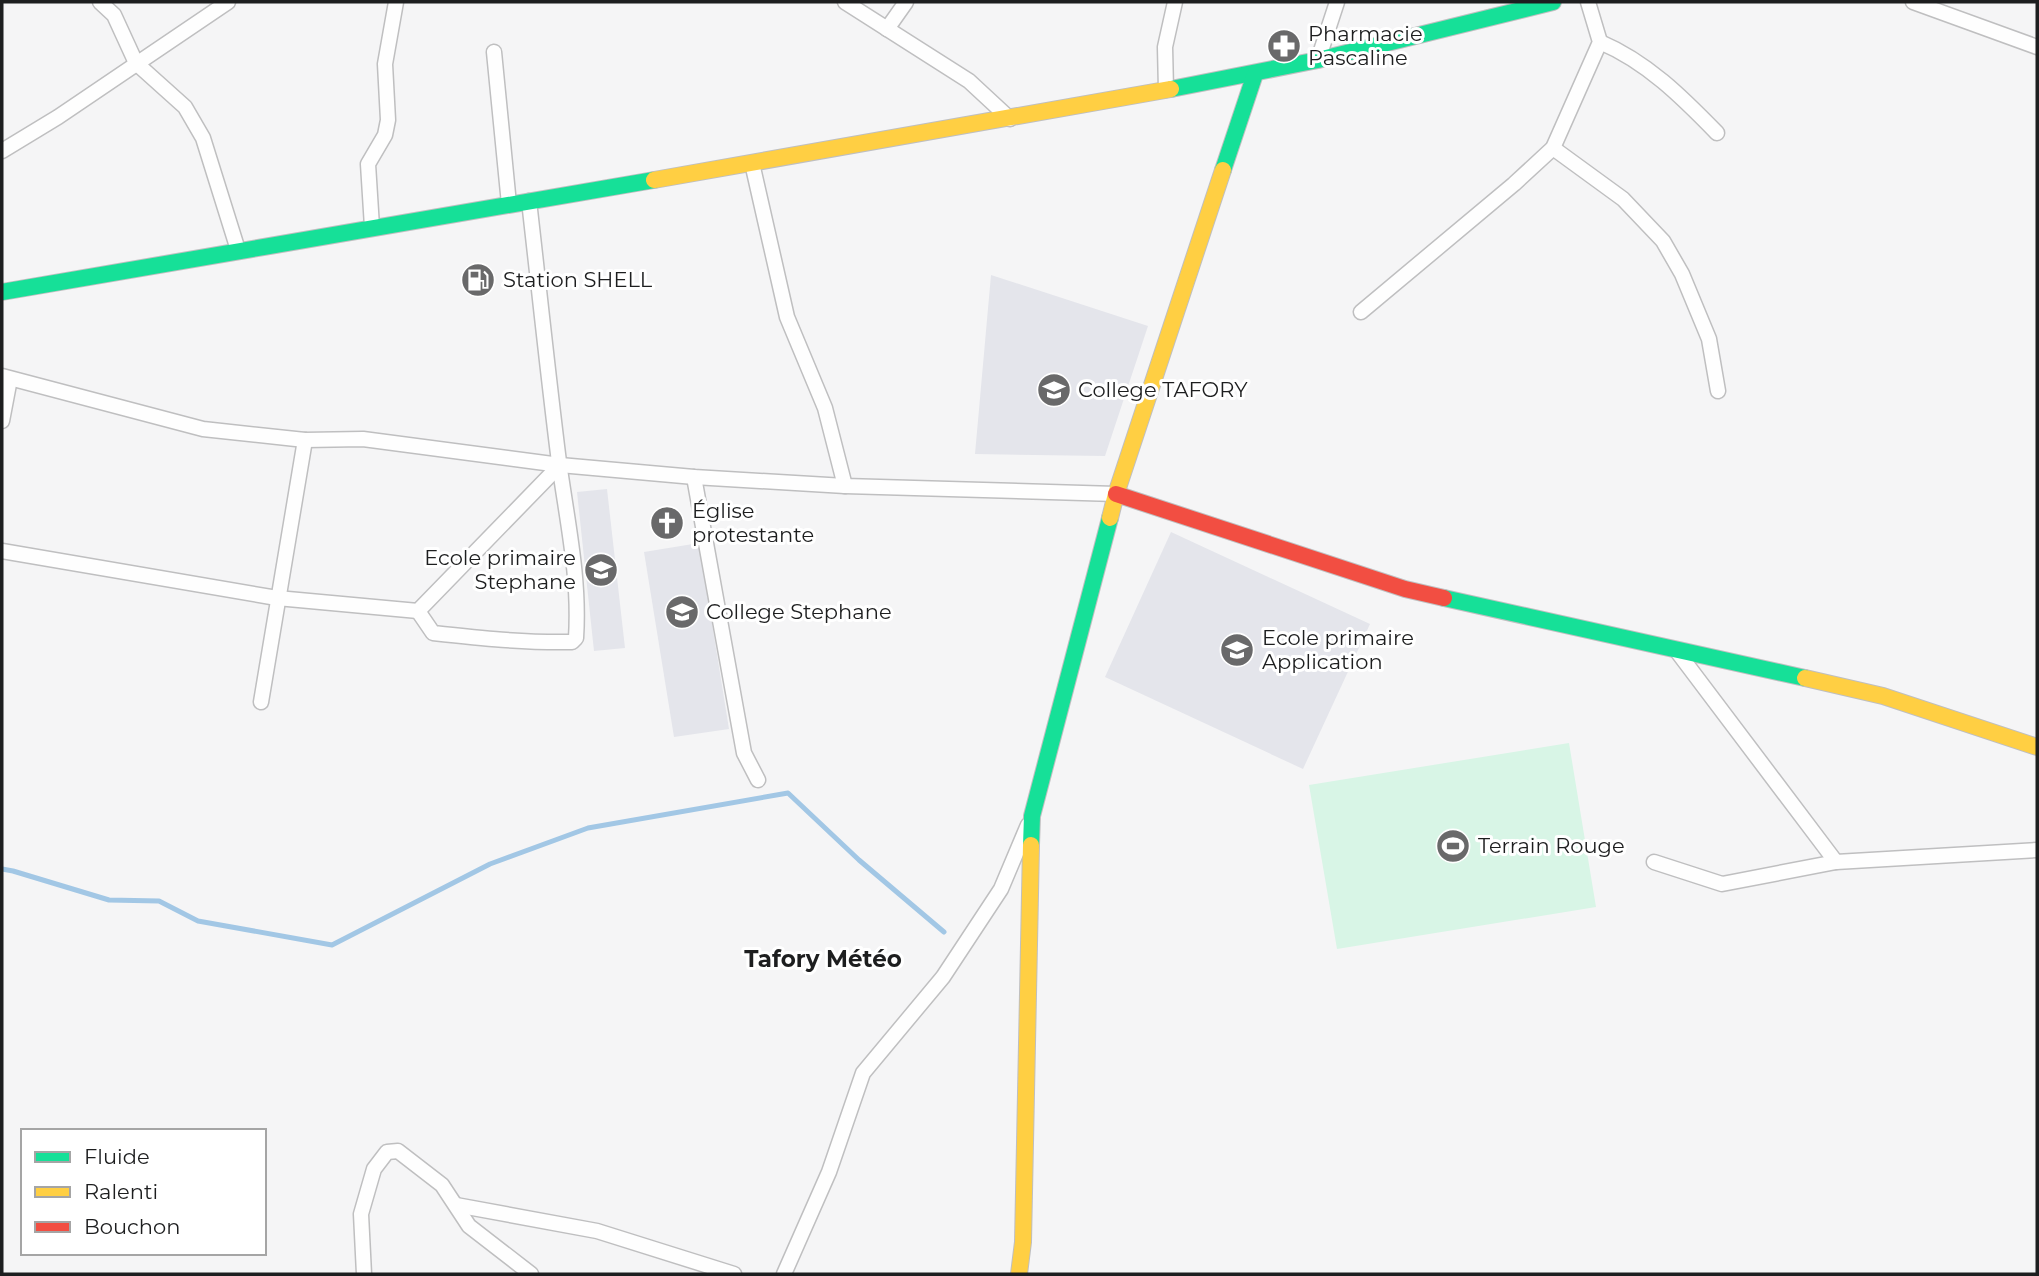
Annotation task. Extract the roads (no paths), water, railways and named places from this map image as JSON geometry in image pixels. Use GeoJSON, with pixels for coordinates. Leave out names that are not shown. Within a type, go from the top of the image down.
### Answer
{"type":"FeatureCollection","features":[{"type":"Feature","properties":{"kind":"street"},"geometry":{"type":"LineString","coordinates":[[100,2],[115,8],[136,63],[185,107],[203,138],[238,250]]}},
{"type":"Feature","properties":{"kind":"street"},"geometry":{"type":"LineString","coordinates":[[2,150],[58,117],[228,2]]}},
{"type":"Feature","properties":{"kind":"street"},"geometry":{"type":"LineString","coordinates":[[372,228],[368,164],[385,135],[385,64],[396,2]]}},
{"type":"Feature","properties":{"kind":"street"},"geometry":{"type":"LineString","coordinates":[[845,2],[968,81],[1010,119]]}},
{"type":"Feature","properties":{"kind":"street"},"geometry":{"type":"LineString","coordinates":[[887,29],[906,2]]}},
{"type":"Feature","properties":{"kind":"street"},"geometry":{"type":"LineString","coordinates":[[1166,90],[1165,47],[1175,2]]}},
{"type":"Feature","properties":{"kind":"street"},"geometry":{"type":"LineString","coordinates":[[1318,60],[1337,2]]}},
{"type":"Feature","properties":{"kind":"street"},"geometry":{"type":"LineString","coordinates":[[2,292],[1010,119],[1255,74],[1318,60],[1516,6],[1553,2]]}},
{"type":"Feature","properties":{"kind":"street"},"geometry":{"type":"LineString","coordinates":[[1361,312],[1553,148],[1600,42],[1588,2]]}},
{"type":"Feature","properties":{"kind":"street"},"geometry":{"type":"LineString","coordinates":[[1913,2],[2037,47]]}},
{"type":"Feature","properties":{"kind":"street"},"geometry":{"type":"LineString","coordinates":[[1600,42],[1621,51],[1651,70],[1717,134]]}},
{"type":"Feature","properties":{"kind":"street"},"geometry":{"type":"LineString","coordinates":[[494,52],[509,204]]}},
{"type":"Feature","properties":{"kind":"street"},"geometry":{"type":"LineString","coordinates":[[784,1274],[829,1172],[863,1073],[943,977],[1001,889],[1032,816],[1116,494],[1255,74]]}},
{"type":"Feature","properties":{"kind":"street"},"geometry":{"type":"LineString","coordinates":[[1553,148],[1623,199],[1663,242],[1682,274],[1709,339],[1718,391]]}},
{"type":"Feature","properties":{"kind":"street"},"geometry":{"type":"LineString","coordinates":[[752,163],[787,317],[825,408],[845,486]]}},
{"type":"Feature","properties":{"kind":"street"},"geometry":{"type":"LineString","coordinates":[[418,611],[433,633],[544,643],[572,642],[576,638],[578,616],[573,544],[560,465],[529,201]]}},
{"type":"Feature","properties":{"kind":"street"},"geometry":{"type":"LineString","coordinates":[[2,421],[6,377],[203,429],[305,440],[363,439],[560,465],[694,477],[845,486],[1116,494],[1405,589],[1883,696],[2037,747]]}},
{"type":"Feature","properties":{"kind":"street"},"geometry":{"type":"LineString","coordinates":[[261,702],[305,440]]}},
{"type":"Feature","properties":{"kind":"street"},"geometry":{"type":"LineString","coordinates":[[418,611],[560,465]]}},
{"type":"Feature","properties":{"kind":"street"},"geometry":{"type":"LineString","coordinates":[[694,477],[744,753],[758,780]]}},
{"type":"Feature","properties":{"kind":"street"},"geometry":{"type":"LineString","coordinates":[[2,551],[277,598],[418,611]]}},
{"type":"Feature","properties":{"kind":"street"},"geometry":{"type":"LineString","coordinates":[[1676,650],[1836,862]]}},
{"type":"Feature","properties":{"kind":"street"},"geometry":{"type":"LineString","coordinates":[[1019,1274],[1023,1242],[1032,816]]}},
{"type":"Feature","properties":{"kind":"street"},"geometry":{"type":"LineString","coordinates":[[1654,862],[1722,884],[1836,862],[2037,850]]}},
{"type":"Feature","properties":{"kind":"street"},"geometry":{"type":"LineString","coordinates":[[364,1274],[361,1214],[374,1169],[387,1152],[398,1151],[442,1185],[469,1226],[531,1274]]}},
{"type":"Feature","properties":{"kind":"street"},"geometry":{"type":"LineString","coordinates":[[456,1205],[597,1231],[734,1274]]}},
{"type":"Feature","properties":{"kind":"waterway"},"geometry":{"type":"LineString","coordinates":[[2,869],[109,900],[159,901],[198,921],[332,945],[490,864],[588,828],[788,793],[859,860],[944,932]]}},
{"type":"Feature","properties":{"kind":"place","name":"Pharmacie Pascaline"},"geometry":{"type":"Point","coordinates":[1284,46]}},
{"type":"Feature","properties":{"kind":"place","name":"Station SHELL"},"geometry":{"type":"Point","coordinates":[478,280]}},
{"type":"Feature","properties":{"kind":"place","name":"College TAFORY"},"geometry":{"type":"Point","coordinates":[1054,390]}},
{"type":"Feature","properties":{"kind":"place","name":"Église protestante"},"geometry":{"type":"Point","coordinates":[667,523]}},
{"type":"Feature","properties":{"kind":"place","name":"Ecole primaire Stephane"},"geometry":{"type":"Point","coordinates":[601,570]}},
{"type":"Feature","properties":{"kind":"place","name":"College Stephane"},"geometry":{"type":"Point","coordinates":[682,612]}},
{"type":"Feature","properties":{"kind":"place","name":"Ecole primaire Application"},"geometry":{"type":"Point","coordinates":[1237,650]}},
{"type":"Feature","properties":{"kind":"place","name":"Terrain Rouge"},"geometry":{"type":"Point","coordinates":[1453,846]}},
{"type":"Feature","properties":{"kind":"district","name":"Tafory Météo"},"geometry":{"type":"Point","coordinates":[823,959]}}]}
